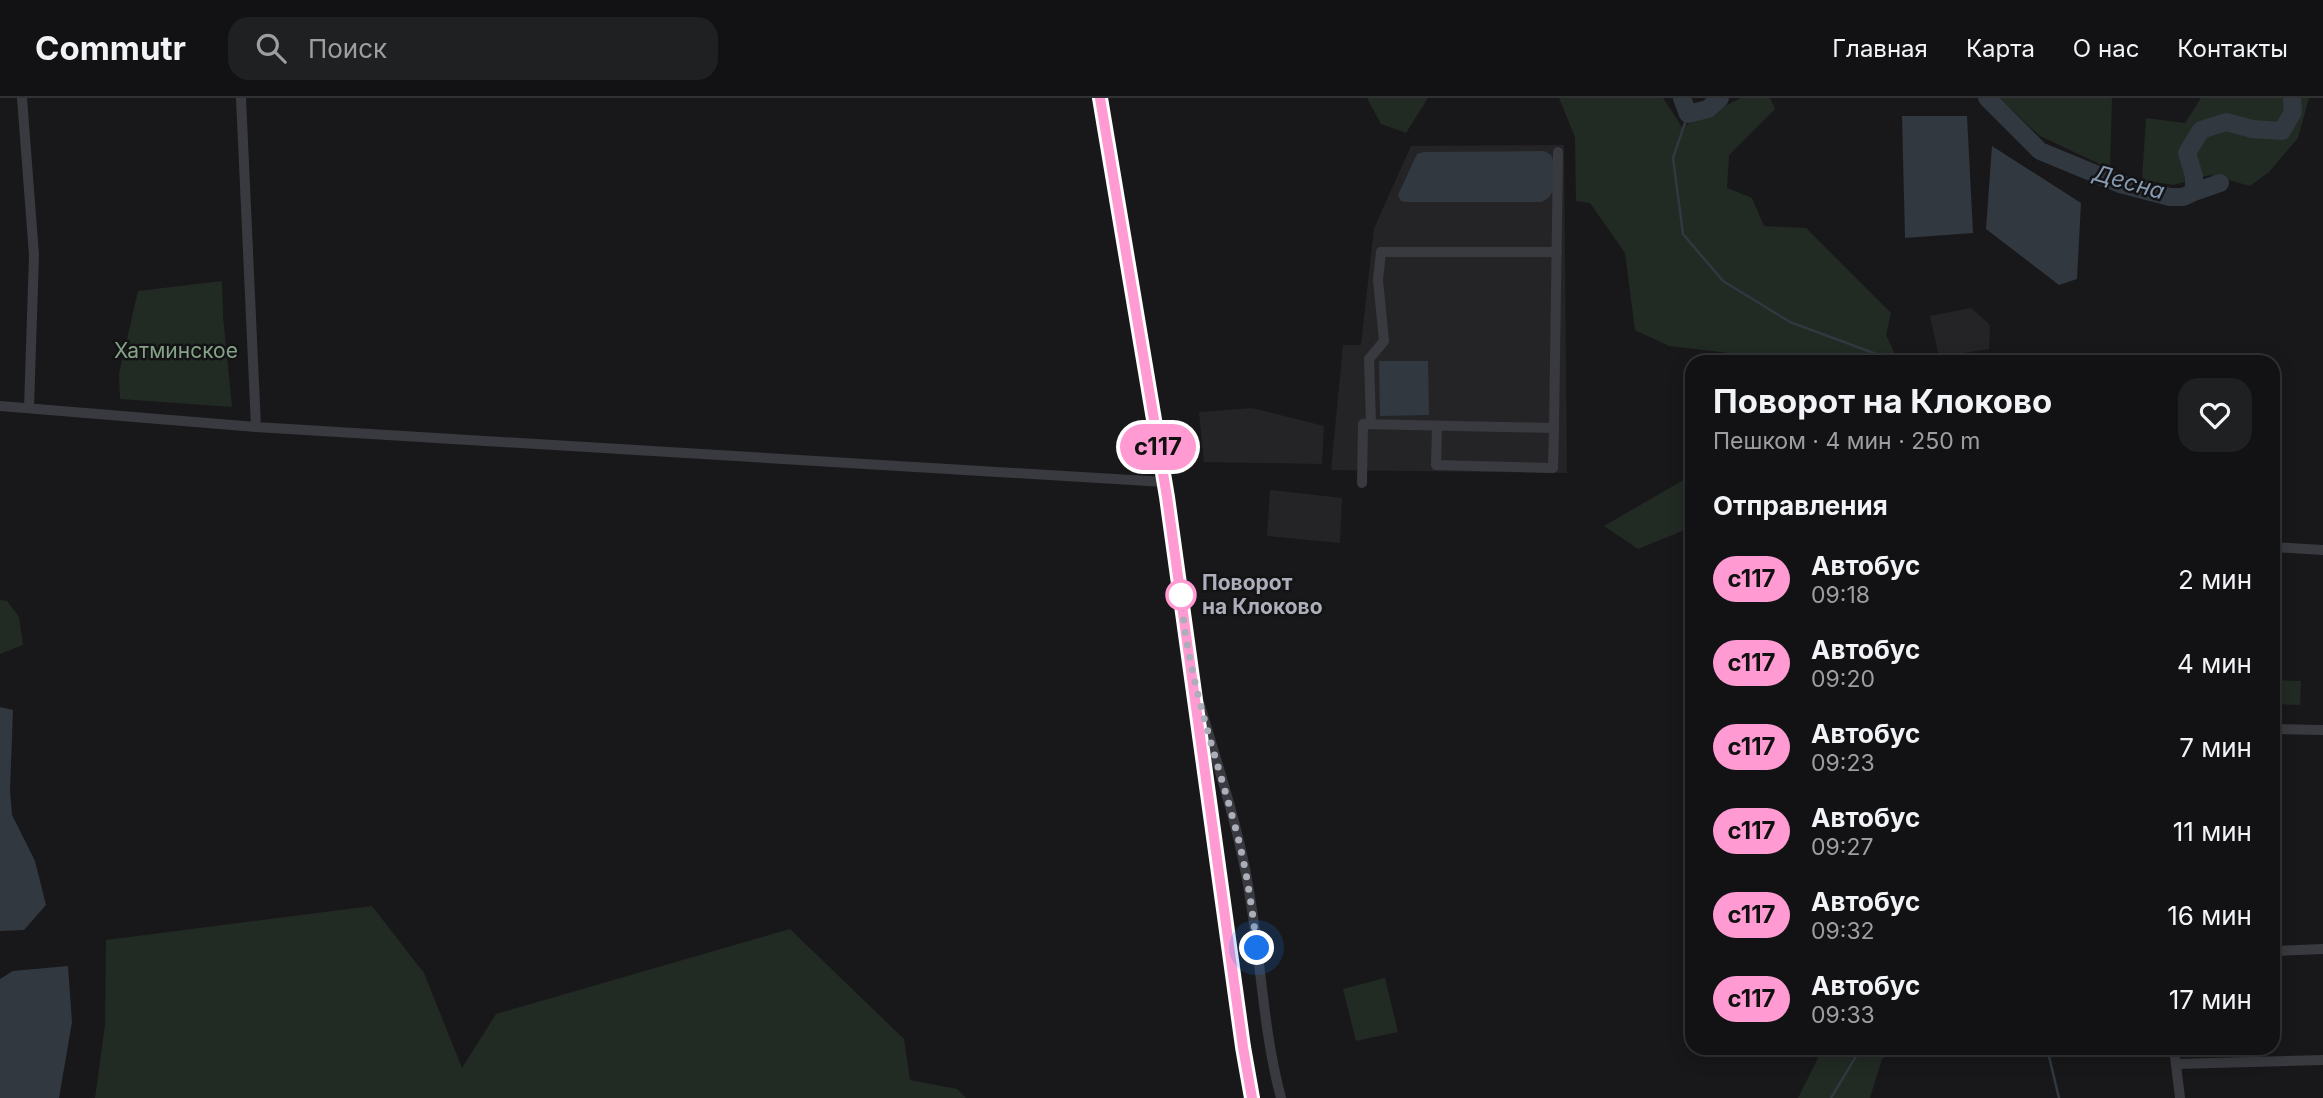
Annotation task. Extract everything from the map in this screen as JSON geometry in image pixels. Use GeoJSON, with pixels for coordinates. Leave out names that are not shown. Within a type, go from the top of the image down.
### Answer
{"type":"FeatureCollection","features":[{"type":"Feature","properties":{"kind":"main road"},"geometry":{"type":"LineString","coordinates":[[1100,98],[1164,482],[1252,1098]]}},
{"type":"Feature","properties":{"kind":"street"},"geometry":{"type":"LineString","coordinates":[[22,98],[34,255],[29,408]]}},
{"type":"Feature","properties":{"kind":"street"},"geometry":{"type":"LineString","coordinates":[[241,98],[256,427]]}},
{"type":"Feature","properties":{"kind":"street"},"geometry":{"type":"LineString","coordinates":[[1437,426],[1436,466],[1553,468],[1558,152]]}},
{"type":"Feature","properties":{"kind":"street"},"geometry":{"type":"LineString","coordinates":[[1371,424],[1369,359],[1384,341],[1378,280],[1381,252],[1557,252]]}},
{"type":"Feature","properties":{"kind":"street"},"geometry":{"type":"LineString","coordinates":[[0,406],[256,427],[1164,482]]}},
{"type":"Feature","properties":{"kind":"street"},"geometry":{"type":"LineString","coordinates":[[1362,483],[1363,424],[1554,428]]}},
{"type":"Feature","properties":{"kind":"street"},"geometry":{"type":"LineString","coordinates":[[2280,547],[2323,550]]}},
{"type":"Feature","properties":{"kind":"street"},"geometry":{"type":"LineString","coordinates":[[1193,679],[1249,891],[1281,1098]]}},
{"type":"Feature","properties":{"kind":"street"},"geometry":{"type":"LineString","coordinates":[[2280,729],[2323,730]]}},
{"type":"Feature","properties":{"kind":"street"},"geometry":{"type":"LineString","coordinates":[[2280,951],[2323,949]]}},
{"type":"Feature","properties":{"kind":"street"},"geometry":{"type":"LineString","coordinates":[[2175,1055],[2180,1098]]}},
{"type":"Feature","properties":{"kind":"street"},"geometry":{"type":"LineString","coordinates":[[2176,1064],[2323,1060]]}},
{"type":"Feature","properties":{"kind":"shaded area"},"geometry":{"type":"Polygon","coordinates":[[[1902,116],[1967,116],[1973,233],[1905,238],[1902,116]]]}},
{"type":"Feature","properties":{"kind":"shaded area"},"geometry":{"type":"Polygon","coordinates":[[[1564,145],[1567,473],[1331,470],[1343,345],[1361,345],[1374,228],[1411,146],[1564,145]]]}},
{"type":"Feature","properties":{"kind":"shaded area"},"geometry":{"type":"Polygon","coordinates":[[[1992,146],[2081,203],[2077,279],[2059,285],[1986,229],[1992,146]]]}},
{"type":"Feature","properties":{"kind":"shaded area"},"geometry":{"type":"Polygon","coordinates":[[[1544,151],[1551,155],[1556,175],[1554,189],[1547,199],[1541,202],[1406,202],[1401,201],[1398,195],[1417,154],[1544,151]]]}},
{"type":"Feature","properties":{"kind":"shaded area"},"geometry":{"type":"Polygon","coordinates":[[[1971,308],[1990,325],[1989,349],[1939,355],[1930,316],[1971,308]]]}},
{"type":"Feature","properties":{"kind":"shaded area"},"geometry":{"type":"Polygon","coordinates":[[[1379,361],[1428,361],[1429,415],[1380,416],[1379,361]]]}},
{"type":"Feature","properties":{"kind":"shaded area"},"geometry":{"type":"Polygon","coordinates":[[[1252,408],[1324,426],[1322,464],[1204,462],[1199,412],[1252,408]]]}},
{"type":"Feature","properties":{"kind":"shaded area"},"geometry":{"type":"Polygon","coordinates":[[[1270,490],[1342,498],[1340,543],[1267,536],[1270,490]]]}},
{"type":"Feature","properties":{"kind":"shaded area"},"geometry":{"type":"Polygon","coordinates":[[[0,707],[13,710],[10,790],[12,815],[35,861],[46,905],[24,930],[0,931],[0,707]]]}},
{"type":"Feature","properties":{"kind":"shaded area"},"geometry":{"type":"Polygon","coordinates":[[[68,966],[72,1022],[59,1098],[0,1098],[0,979],[13,971],[68,966]]]}},
{"type":"Feature","properties":{"kind":"green space"},"geometry":{"type":"Polygon","coordinates":[[[1367,98],[1428,98],[1406,133],[1381,124],[1367,98]]]}},
{"type":"Feature","properties":{"kind":"green space"},"geometry":{"type":"Polygon","coordinates":[[[1559,98],[1663,98],[1682,127],[1741,98],[1770,98],[1775,109],[1729,155],[1727,188],[1752,198],[1764,226],[1806,228],[1891,313],[1886,335],[1896,355],[1746,355],[1669,346],[1635,330],[1625,253],[1590,203],[1576,201],[1575,137],[1559,98]]]}},
{"type":"Feature","properties":{"kind":"green space"},"geometry":{"type":"Polygon","coordinates":[[[1999,98],[2112,98],[2110,169],[2040,136],[1999,98]]]}},
{"type":"Feature","properties":{"kind":"green space"},"geometry":{"type":"Polygon","coordinates":[[[2201,98],[2309,98],[2298,138],[2269,172],[2250,186],[2210,175],[2173,185],[2142,180],[2146,118],[2185,123],[2201,98]]]}},
{"type":"Feature","properties":{"kind":"green space","name":"Хатминское"},"geometry":{"type":"Polygon","coordinates":[[[222,281],[232,407],[120,399],[119,374],[138,291],[222,281]]]}},
{"type":"Feature","properties":{"kind":"green space"},"geometry":{"type":"Polygon","coordinates":[[[1685,479],[1685,530],[1638,549],[1604,526],[1685,479]]]}},
{"type":"Feature","properties":{"kind":"green space"},"geometry":{"type":"Polygon","coordinates":[[[0,600],[7,601],[19,617],[23,645],[0,654],[0,600]]]}},
{"type":"Feature","properties":{"kind":"green space"},"geometry":{"type":"Polygon","coordinates":[[[2280,680],[2301,681],[2300,705],[2280,704],[2280,680]]]}},
{"type":"Feature","properties":{"kind":"green space"},"geometry":{"type":"Polygon","coordinates":[[[372,906],[424,973],[462,1068],[496,1014],[790,929],[904,1039],[910,1080],[957,1089],[966,1098],[95,1098],[105,1025],[106,940],[372,906]]]}},
{"type":"Feature","properties":{"kind":"green space"},"geometry":{"type":"Polygon","coordinates":[[[1385,978],[1398,1032],[1356,1041],[1343,989],[1385,978]]]}},
{"type":"Feature","properties":{"kind":"green space"},"geometry":{"type":"Polygon","coordinates":[[[1820,1055],[1887,1055],[1882,1059],[1870,1098],[1798,1098],[1820,1055]]]}},
{"type":"Feature","properties":{"kind":"waterway","name":"Десна"},"geometry":{"type":"LineString","coordinates":[[1682,98],[1688,114],[1708,109],[1720,98]]}},
{"type":"Feature","properties":{"kind":"waterway","name":"Десна"},"geometry":{"type":"LineString","coordinates":[[1987,98],[2040,151],[2120,184],[2170,197],[2183,197],[2194,192],[2194,176],[2187,153],[2201,130],[2226,122],[2252,129],[2282,131],[2293,112],[2292,98]]}},
{"type":"Feature","properties":{"kind":"waterway"},"geometry":{"type":"LineString","coordinates":[[1688,114],[1673,158],[1683,234],[1723,281],[1790,322],[1879,355]]}},
{"type":"Feature","properties":{"kind":"waterway"},"geometry":{"type":"LineString","coordinates":[[2194,192],[2220,183]]}},
{"type":"Feature","properties":{"kind":"waterway"},"geometry":{"type":"LineString","coordinates":[[1831,1098],[1858,1055]]}},
{"type":"Feature","properties":{"kind":"waterway"},"geometry":{"type":"LineString","coordinates":[[2049,1055],[2059,1098]]}},
{"type":"Feature","properties":{"kind":"bus line","name":"с117"},"geometry":{"type":"LineString","coordinates":[[1100,98],[1167,497],[1252,1098]]}},
{"type":"Feature","properties":{"kind":"place","name":"Поворот на Клоково"},"geometry":{"type":"Point","coordinates":[1181,595]}},
{"type":"Feature","properties":{"kind":"route"},"geometry":{"type":"LineString","coordinates":[[1181,595],[1193,679],[1236,828],[1257,948]]}}]}
